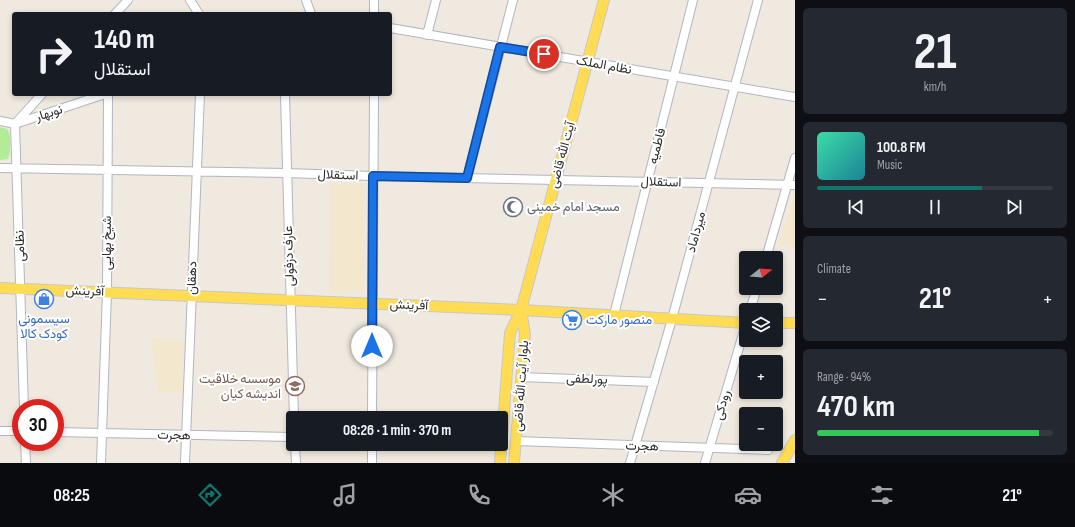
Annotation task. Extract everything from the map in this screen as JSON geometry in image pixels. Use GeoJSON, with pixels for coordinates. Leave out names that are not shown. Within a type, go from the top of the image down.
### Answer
{"type":"FeatureCollection","features":[{"type":"Feature","properties":{"kind":"main road","name":"آیت الله قاضی"},"geometry":{"type":"LineString","coordinates":[[521,310],[604,0]]}},
{"type":"Feature","properties":{"kind":"main road","name":"آفرینش"},"geometry":{"type":"LineString","coordinates":[[0,288],[521,310],[739,323]]}},
{"type":"Feature","properties":{"kind":"main road","name":"بلوار آیت الله قاضی"},"geometry":{"type":"LineString","coordinates":[[514,463],[525,334],[521,310]]}},
{"type":"Feature","properties":{"kind":"main road","name":"بلوار آیت الله قاضی"},"geometry":{"type":"LineString","coordinates":[[504,411],[510,333],[521,310]]}},
{"type":"Feature","properties":{"kind":"main road"},"geometry":{"type":"LineString","coordinates":[[783,323],[795,323]]}},
{"type":"Feature","properties":{"kind":"main road"},"geometry":{"type":"LineString","coordinates":[[782,463],[795,440]]}},
{"type":"Feature","properties":{"kind":"main road","name":"بلوار آیت الله قاضی"},"geometry":{"type":"LineString","coordinates":[[500,463],[501,451]]}},
{"type":"Feature","properties":{"kind":"street"},"geometry":{"type":"LineString","coordinates":[[117,12],[128,0]]}},
{"type":"Feature","properties":{"kind":"street"},"geometry":{"type":"LineString","coordinates":[[190,0],[198,12]]}},
{"type":"Feature","properties":{"kind":"street"},"geometry":{"type":"LineString","coordinates":[[306,0],[310,12]]}},
{"type":"Feature","properties":{"kind":"street"},"geometry":{"type":"LineString","coordinates":[[374,0],[374,12]]}},
{"type":"Feature","properties":{"kind":"street"},"geometry":{"type":"LineString","coordinates":[[427,35],[436,0]]}},
{"type":"Feature","properties":{"kind":"street"},"geometry":{"type":"LineString","coordinates":[[467,178],[513,0]]}},
{"type":"Feature","properties":{"kind":"street","name":"فاطمیه"},"geometry":{"type":"LineString","coordinates":[[614,315],[693,0]]}},
{"type":"Feature","properties":{"kind":"street","name":"میرداماد"},"geometry":{"type":"LineString","coordinates":[[630,463],[672,319],[758,0]]}},
{"type":"Feature","properties":{"kind":"street","name":"نظام الملک"},"geometry":{"type":"LineString","coordinates":[[392,28],[795,97]]}},
{"type":"Feature","properties":{"kind":"street"},"geometry":{"type":"LineString","coordinates":[[0,121],[16,124],[40,96]]}},
{"type":"Feature","properties":{"kind":"street","name":"نوبهار"},"geometry":{"type":"LineString","coordinates":[[16,124],[99,96]]}},
{"type":"Feature","properties":{"kind":"street","name":"شیخ بهایی"},"geometry":{"type":"LineString","coordinates":[[101,463],[107,292],[108,96]]}},
{"type":"Feature","properties":{"kind":"street","name":"دهقان"},"geometry":{"type":"LineString","coordinates":[[185,463],[200,96]]}},
{"type":"Feature","properties":{"kind":"street","name":"عارف دزفولی"},"geometry":{"type":"LineString","coordinates":[[285,96],[294,411]]}},
{"type":"Feature","properties":{"kind":"street"},"geometry":{"type":"LineString","coordinates":[[372,411],[374,96]]}},
{"type":"Feature","properties":{"kind":"street","name":"نظامی"},"geometry":{"type":"LineString","coordinates":[[16,124],[22,288],[24,399]]}},
{"type":"Feature","properties":{"kind":"street"},"geometry":{"type":"LineString","coordinates":[[768,251],[791,185],[795,158]]}},
{"type":"Feature","properties":{"kind":"street","name":"استقلال"},"geometry":{"type":"LineString","coordinates":[[0,168],[107,169],[791,185]]}},
{"type":"Feature","properties":{"kind":"street","name":"رودکی"},"geometry":{"type":"LineString","coordinates":[[705,463],[739,347]]}},
{"type":"Feature","properties":{"kind":"street","name":"پورلطفی"},"geometry":{"type":"LineString","coordinates":[[521,377],[654,382]]}},
{"type":"Feature","properties":{"kind":"street"},"geometry":{"type":"LineString","coordinates":[[0,430],[12,431]]}},
{"type":"Feature","properties":{"kind":"street","name":"هجرت"},"geometry":{"type":"LineString","coordinates":[[64,432],[286,437]]}},
{"type":"Feature","properties":{"kind":"street","name":"هجرت"},"geometry":{"type":"LineString","coordinates":[[516,441],[739,449]]}},
{"type":"Feature","properties":{"kind":"street"},"geometry":{"type":"LineString","coordinates":[[25,451],[26,463]]}},
{"type":"Feature","properties":{"kind":"street"},"geometry":{"type":"LineString","coordinates":[[295,451],[296,463]]}},
{"type":"Feature","properties":{"kind":"street"},"geometry":{"type":"LineString","coordinates":[[372,451],[372,463]]}},
{"type":"Feature","properties":{"kind":"shaded area"},"geometry":{"type":"Polygon","coordinates":[[[330,184],[366,184],[364,292],[329,291],[330,184]]]}},
{"type":"Feature","properties":{"kind":"shaded area"},"geometry":{"type":"Polygon","coordinates":[[[795,194],[795,249],[779,244],[795,194]]]}},
{"type":"Feature","properties":{"kind":"shaded area"},"geometry":{"type":"Polygon","coordinates":[[[151,338],[184,340],[183,392],[158,392],[151,338]]]}},
{"type":"Feature","properties":{"kind":"green space"},"geometry":{"type":"Polygon","coordinates":[[[0,127],[7,129],[9,132],[10,152],[8,159],[0,160],[0,127]]]}},
{"type":"Feature","properties":{"kind":"place","name":"مسجد امام خمینی"},"geometry":{"type":"Point","coordinates":[513,207]}},
{"type":"Feature","properties":{"kind":"place","name":"سیسمونی کودک کالا"},"geometry":{"type":"Point","coordinates":[44,299]}},
{"type":"Feature","properties":{"kind":"place","name":"منصور مارکت"},"geometry":{"type":"Point","coordinates":[572,320]}},
{"type":"Feature","properties":{"kind":"place","name":"موسسه خلاقیت اندیشه کیان"},"geometry":{"type":"Point","coordinates":[295,386]}},
{"type":"Feature","properties":{"kind":"route"},"geometry":{"type":"LineString","coordinates":[[372,346],[373,176],[467,178],[500,47],[544,54]]}}]}
